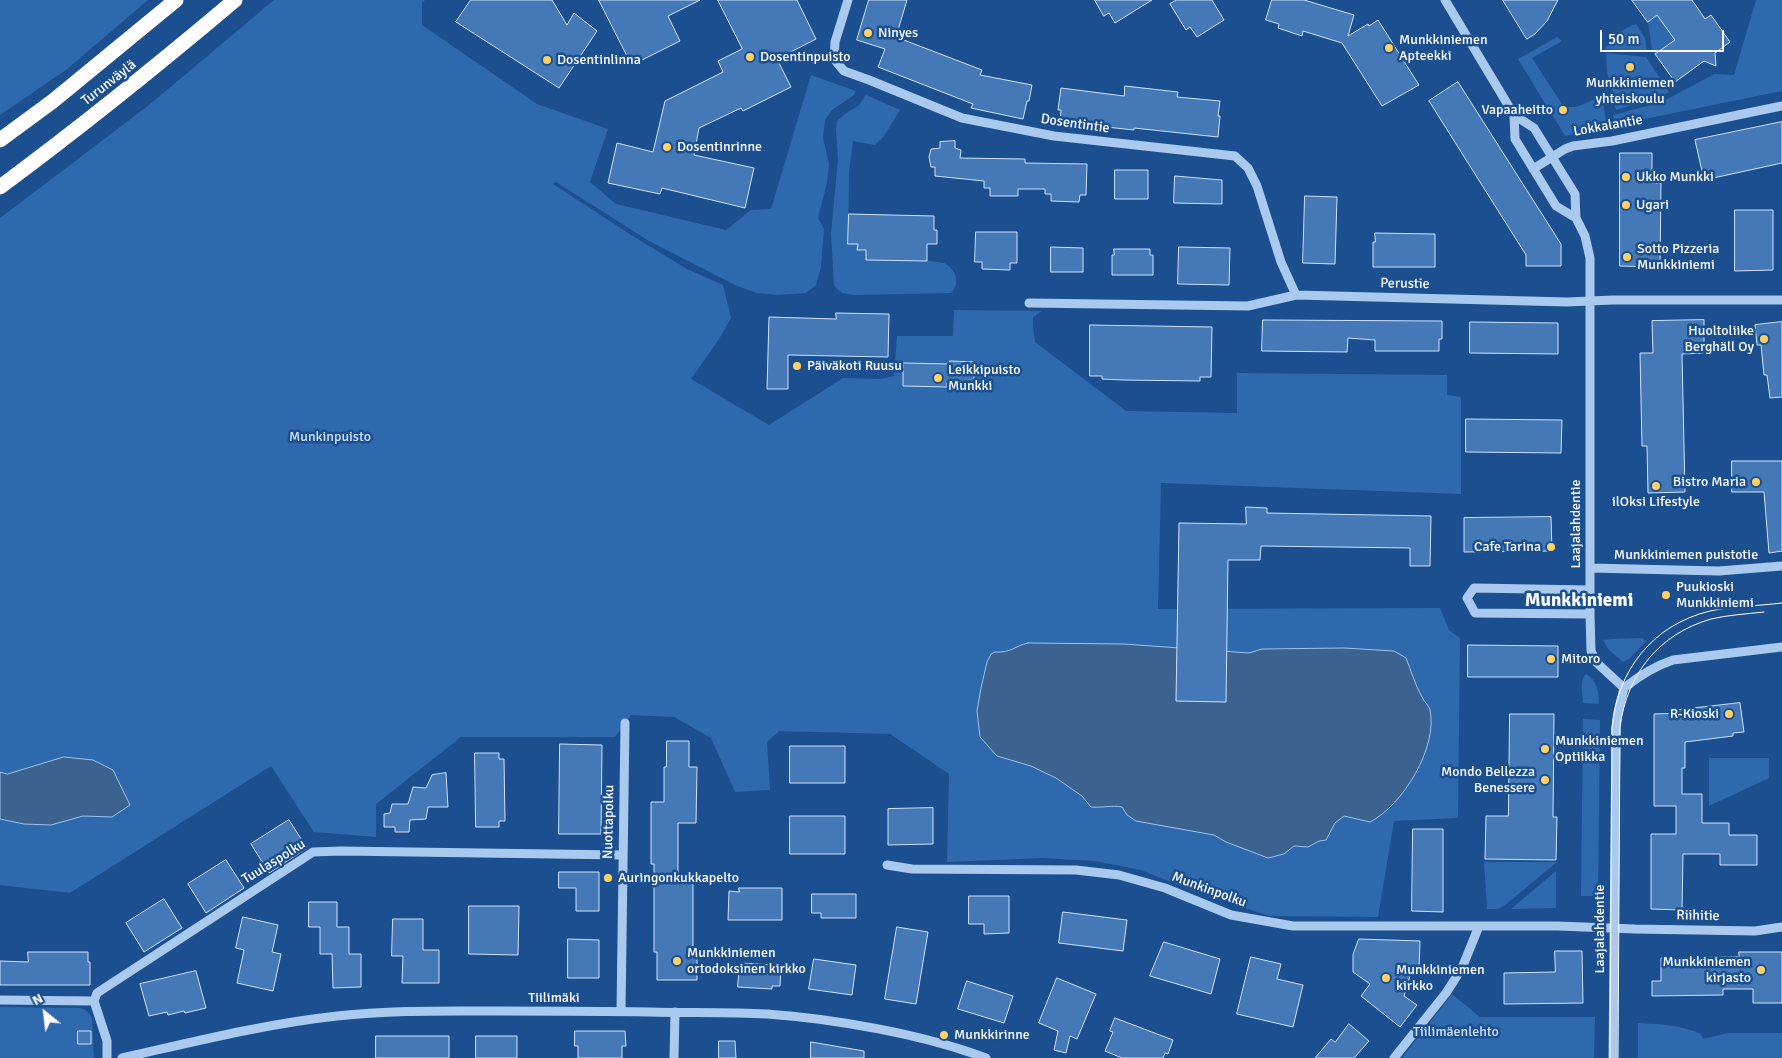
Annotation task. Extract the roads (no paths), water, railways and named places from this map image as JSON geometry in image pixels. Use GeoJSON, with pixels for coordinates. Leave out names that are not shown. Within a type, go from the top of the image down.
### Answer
{"type":"FeatureCollection","features":[{"type":"Feature","properties":{"kind":"highway","name":"Turunväylä"},"geometry":{"type":"LineString","coordinates":[[0,140],[60,96],[176,0]]}},
{"type":"Feature","properties":{"kind":"highway","name":"Turunväylä"},"geometry":{"type":"LineString","coordinates":[[0,187],[66,138],[162,62],[235,0]]}},
{"type":"Feature","properties":{"kind":"street","name":"Dosentintie"},"geometry":{"type":"LineString","coordinates":[[848,0],[835,42],[834,59],[844,71],[962,118],[1054,136],[1235,156],[1248,168],[1257,186],[1281,262],[1296,295]]}},
{"type":"Feature","properties":{"kind":"street","name":"Laajalahdentie"},"geometry":{"type":"LineString","coordinates":[[1445,0],[1514,115],[1534,128],[1575,194],[1576,218],[1585,236],[1590,258],[1591,651],[1597,663],[1624,688],[1616,727],[1613,1058]]}},
{"type":"Feature","properties":{"kind":"street","name":"Lokkalantie"},"geometry":{"type":"LineString","coordinates":[[1533,169],[1565,148],[1612,141],[1782,106]]}},
{"type":"Feature","properties":{"kind":"street","name":"Laajalahdentie"},"geometry":{"type":"LineString","coordinates":[[1514,115],[1515,139],[1533,169],[1556,206],[1576,218]]}},
{"type":"Feature","properties":{"kind":"street","name":"Perustie"},"geometry":{"type":"LineString","coordinates":[[1029,303],[1248,306],[1296,295],[1591,302],[1613,300],[1782,300]]}},
{"type":"Feature","properties":{"kind":"street","name":"Munkkiniemen puistotie"},"geometry":{"type":"LineString","coordinates":[[1590,568],[1719,571],[1782,566]]}},
{"type":"Feature","properties":{"kind":"street"},"geometry":{"type":"LineString","coordinates":[[1590,590],[1474,588],[1467,598],[1475,613],[1590,614]]}},
{"type":"Feature","properties":{"kind":"street"},"geometry":{"type":"LineString","coordinates":[[1624,688],[1649,670],[1673,660],[1782,646]]}},
{"type":"Feature","properties":{"kind":"street","name":"Nuottapolku"},"geometry":{"type":"LineString","coordinates":[[621,1011],[625,723]]}},
{"type":"Feature","properties":{"kind":"street","name":"Tuulaspolku"},"geometry":{"type":"LineString","coordinates":[[94,1002],[97,993],[313,852],[622,855]]}},
{"type":"Feature","properties":{"kind":"street","name":"Munkinpolku"},"geometry":{"type":"LineString","coordinates":[[887,865],[912,869],[1076,870],[1119,875],[1165,888],[1231,916],[1293,926],[1614,928]]}},
{"type":"Feature","properties":{"kind":"street"},"geometry":{"type":"LineString","coordinates":[[1394,1058],[1446,992],[1462,968],[1479,926]]}},
{"type":"Feature","properties":{"kind":"street","name":"Riihitie"},"geometry":{"type":"LineString","coordinates":[[1614,928],[1755,930],[1782,927]]}},
{"type":"Feature","properties":{"kind":"street"},"geometry":{"type":"LineString","coordinates":[[0,1000],[94,1002],[107,1041],[107,1058]]}},
{"type":"Feature","properties":{"kind":"street","name":"Tiilimäki"},"geometry":{"type":"LineString","coordinates":[[122,1058],[233,1032],[336,1016],[431,1011],[621,1011],[767,1014],[855,1026],[932,1042],[986,1058]]}},
{"type":"Feature","properties":{"kind":"street"},"geometry":{"type":"LineString","coordinates":[[674,1058],[675,1012]]}},
{"type":"Feature","properties":{"kind":"tram line"},"geometry":{"type":"LineString","coordinates":[[1610,1058],[1612,728],[1615,707],[1621,688],[1641,653],[1671,627],[1710,611],[1782,603]]}},
{"type":"Feature","properties":{"kind":"tram line"},"geometry":{"type":"LineString","coordinates":[[1618,1058],[1620,727],[1624,708],[1638,673],[1661,646],[1676,635],[1692,626],[1711,619],[1764,612]]}},
{"type":"Feature","properties":{"kind":"place","name":"Ninyes"},"geometry":{"type":"Point","coordinates":[868,33]}},
{"type":"Feature","properties":{"kind":"place","name":"Munkkiniemen Apteekki"},"geometry":{"type":"Point","coordinates":[1389,48]}},
{"type":"Feature","properties":{"kind":"place","name":"Dosentinpuisto"},"geometry":{"type":"Point","coordinates":[750,57]}},
{"type":"Feature","properties":{"kind":"place","name":"Dosentinlinna"},"geometry":{"type":"Point","coordinates":[547,60]}},
{"type":"Feature","properties":{"kind":"place","name":"Munkkiniemen yhteiskoulu"},"geometry":{"type":"Point","coordinates":[1630,67]}},
{"type":"Feature","properties":{"kind":"place","name":"Vapaaheitto"},"geometry":{"type":"Point","coordinates":[1563,110]}},
{"type":"Feature","properties":{"kind":"place","name":"Dosentinrinne"},"geometry":{"type":"Point","coordinates":[667,147]}},
{"type":"Feature","properties":{"kind":"place","name":"Ukko Munkki"},"geometry":{"type":"Point","coordinates":[1626,177]}},
{"type":"Feature","properties":{"kind":"place","name":"Ugari"},"geometry":{"type":"Point","coordinates":[1626,205]}},
{"type":"Feature","properties":{"kind":"place","name":"Sotto Pizzeria Munkkiniemi"},"geometry":{"type":"Point","coordinates":[1627,257]}},
{"type":"Feature","properties":{"kind":"place","name":"Huoltoliike Berghäll Oy"},"geometry":{"type":"Point","coordinates":[1764,339]}},
{"type":"Feature","properties":{"kind":"place","name":"Päiväkoti Ruusu"},"geometry":{"type":"Point","coordinates":[797,366]}},
{"type":"Feature","properties":{"kind":"place","name":"Leikkipuisto Munkki"},"geometry":{"type":"Point","coordinates":[938,378]}},
{"type":"Feature","properties":{"kind":"place","name":"Bistro Maria"},"geometry":{"type":"Point","coordinates":[1756,482]}},
{"type":"Feature","properties":{"kind":"place","name":"ilOksi Lifestyle"},"geometry":{"type":"Point","coordinates":[1656,486]}},
{"type":"Feature","properties":{"kind":"place","name":"Cafe Tarina"},"geometry":{"type":"Point","coordinates":[1551,547]}},
{"type":"Feature","properties":{"kind":"place","name":"Puukioski Munkkiniemi"},"geometry":{"type":"Point","coordinates":[1666,595]}},
{"type":"Feature","properties":{"kind":"place","name":"Mitoro"},"geometry":{"type":"Point","coordinates":[1551,659]}},
{"type":"Feature","properties":{"kind":"place","name":"R-Kioski"},"geometry":{"type":"Point","coordinates":[1729,714]}},
{"type":"Feature","properties":{"kind":"place","name":"Munkkiniemen Optiikka"},"geometry":{"type":"Point","coordinates":[1545,749]}},
{"type":"Feature","properties":{"kind":"place","name":"Mondo Bellezza Benessere"},"geometry":{"type":"Point","coordinates":[1545,780]}},
{"type":"Feature","properties":{"kind":"place","name":"Auringonkukkapelto"},"geometry":{"type":"Point","coordinates":[608,878]}},
{"type":"Feature","properties":{"kind":"place","name":"Munkkiniemen ortodoksinen kirkko"},"geometry":{"type":"Point","coordinates":[677,961]}},
{"type":"Feature","properties":{"kind":"place","name":"Munkkiniemen kirjasto"},"geometry":{"type":"Point","coordinates":[1761,970]}},
{"type":"Feature","properties":{"kind":"place","name":"Munkkiniemen kirkko"},"geometry":{"type":"Point","coordinates":[1386,978]}},
{"type":"Feature","properties":{"kind":"place","name":"Munkkirinne"},"geometry":{"type":"Point","coordinates":[944,1035]}},
{"type":"Feature","properties":{"kind":"district","name":"Munkkiniemi"},"geometry":{"type":"Point","coordinates":[1579,601]}},
{"type":"Feature","properties":{"kind":"park label","name":"Munkinpuisto"},"geometry":{"type":"Point","coordinates":[330,437]}},
{"type":"Feature","properties":{"kind":"park label","name":"Tiilimäenlehto"},"geometry":{"type":"Point","coordinates":[1456,1032]}}]}
